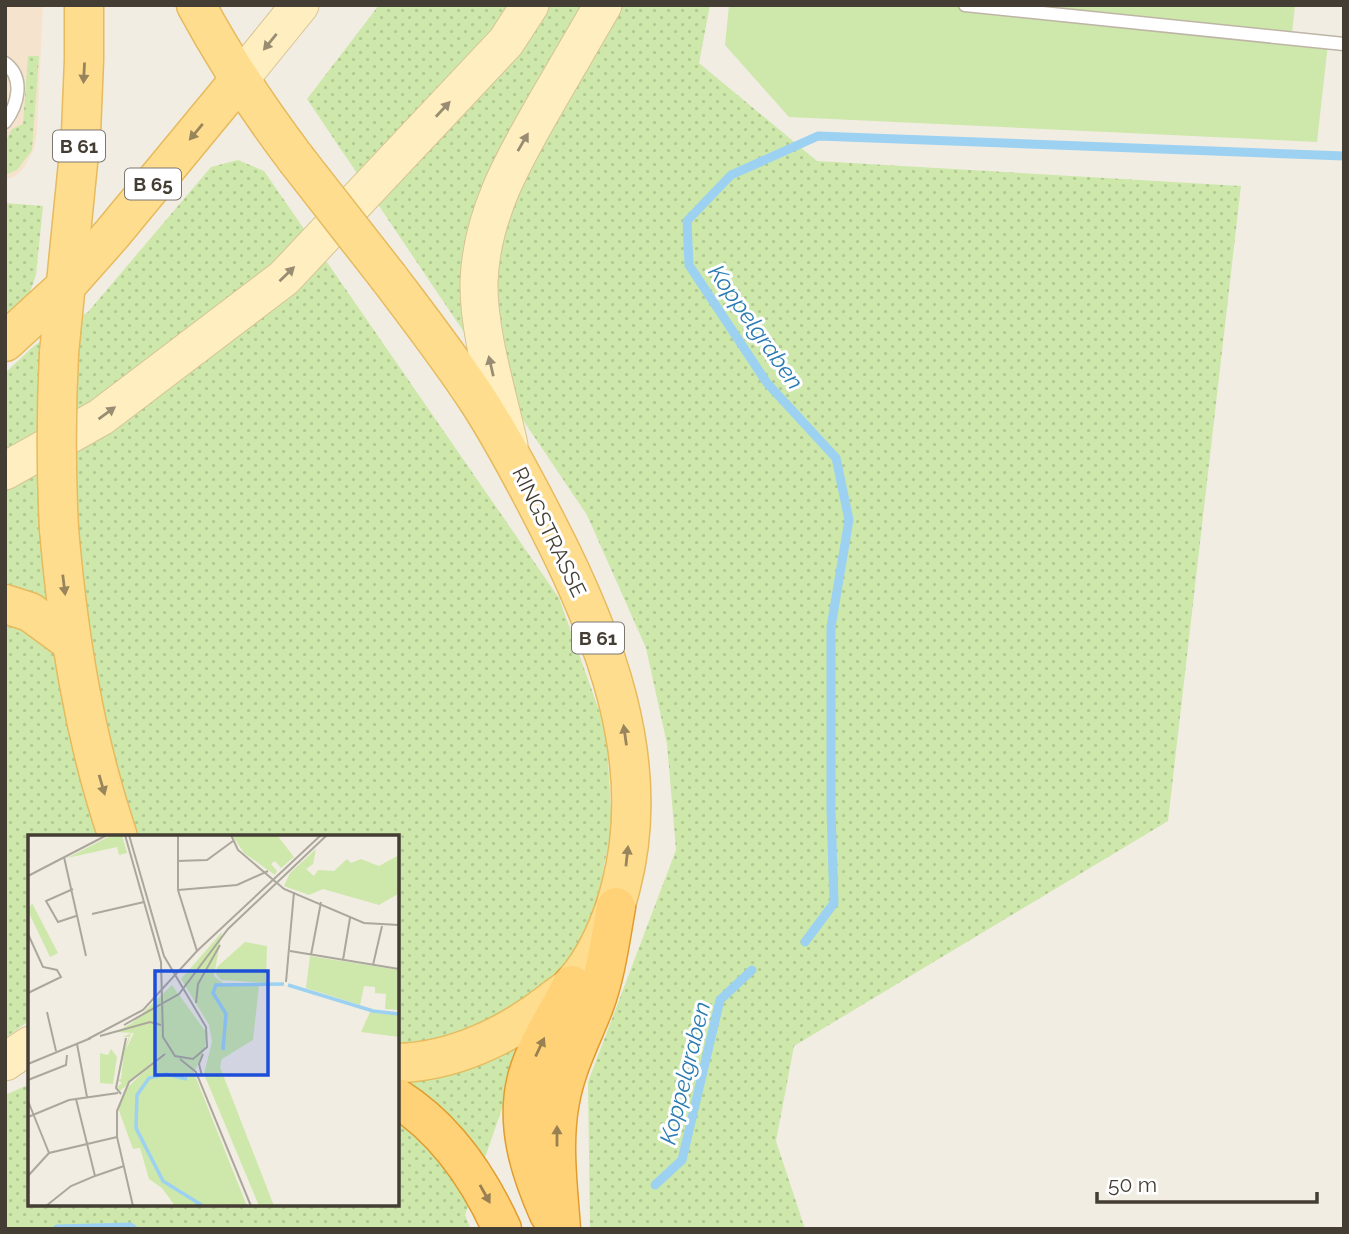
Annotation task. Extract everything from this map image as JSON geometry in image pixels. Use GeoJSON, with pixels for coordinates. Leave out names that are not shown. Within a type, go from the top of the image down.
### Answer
{"type":"FeatureCollection","features":[{"type":"Feature","properties":{"kind":"highway"},"geometry":{"type":"LineString","coordinates":[[561,1229],[556,1129],[559,1104],[564,1081],[604,974],[616,907]]}},
{"type":"Feature","properties":{"kind":"highway","name":"B 61"},"geometry":{"type":"LineString","coordinates":[[555,1229],[535,1182],[523,1136],[522,1105],[528,1076],[540,1046],[572,985]]}},
{"type":"Feature","properties":{"kind":"highway"},"geometry":{"type":"LineString","coordinates":[[399,1099],[427,1120],[465,1161],[502,1229]]}},
{"type":"Feature","properties":{"kind":"highway"},"geometry":{"type":"LineString","coordinates":[[399,1128],[465,1161]]}},
{"type":"Feature","properties":{"kind":"main road","name":"B 61"},"geometry":{"type":"LineString","coordinates":[[85,5],[81,133],[59,353],[56,472],[59,529],[75,662],[101,786],[118,835]]}},
{"type":"Feature","properties":{"kind":"main road","name":"RINGSTRASSE"},"geometry":{"type":"LineString","coordinates":[[196,5],[270,123],[440,347],[479,403],[519,470],[573,577],[596,631],[623,721],[632,803],[626,870],[616,907],[587,965],[572,985],[541,1010],[496,1037],[459,1052],[411,1063],[399,1063]]}},
{"type":"Feature","properties":{"kind":"main road"},"geometry":{"type":"LineString","coordinates":[[240,79],[300,5]]}},
{"type":"Feature","properties":{"kind":"main road"},"geometry":{"type":"LineString","coordinates":[[5,471],[101,417],[284,278],[506,41],[530,5]]}},
{"type":"Feature","properties":{"kind":"main road"},"geometry":{"type":"LineString","coordinates":[[519,470],[481,319],[479,282],[484,241],[495,204],[515,156],[603,5]]}},
{"type":"Feature","properties":{"kind":"main road","name":"B 65"},"geometry":{"type":"LineString","coordinates":[[5,342],[65,286],[240,79]]}},
{"type":"Feature","properties":{"kind":"main road"},"geometry":{"type":"LineString","coordinates":[[5,604],[30,612],[75,662]]}},
{"type":"Feature","properties":{"kind":"main road"},"geometry":{"type":"LineString","coordinates":[[5,1062],[28,1046]]}},
{"type":"Feature","properties":{"kind":"lane"},"geometry":{"type":"LineString","coordinates":[[965,5],[1344,44]]}},
{"type":"Feature","properties":{"kind":"lane"},"geometry":{"type":"LineString","coordinates":[[5,64],[16,73],[18,83],[17,100],[5,122]]}},
{"type":"Feature","properties":{"kind":"shaded area"},"geometry":{"type":"Polygon","coordinates":[[[5,5],[43,5],[34,149],[24,168],[14,177],[5,180],[5,5]]]}},
{"type":"Feature","properties":{"kind":"green space"},"geometry":{"type":"Polygon","coordinates":[[[379,5],[710,5],[699,63],[817,161],[1241,186],[1168,821],[794,1046],[776,1141],[805,1229],[590,1229],[588,1082],[676,850],[667,744],[646,648],[587,515],[307,99],[379,5]]]}},
{"type":"Feature","properties":{"kind":"green space"},"geometry":{"type":"Polygon","coordinates":[[[729,5],[1295,5],[1291,42],[1328,44],[1317,142],[789,117],[725,45],[729,5]]]}},
{"type":"Feature","properties":{"kind":"green space"},"geometry":{"type":"Polygon","coordinates":[[[28,56],[39,56],[32,150],[17,170],[5,175],[5,143],[12,129],[23,124],[28,56]]]}},
{"type":"Feature","properties":{"kind":"green space"},"geometry":{"type":"Polygon","coordinates":[[[238,160],[264,171],[559,598],[606,730],[612,825],[593,924],[527,1037],[465,1215],[471,1229],[5,1229],[5,1095],[28,1085],[28,1206],[399,1206],[399,835],[28,835],[28,1021],[5,1038],[5,373],[35,345],[88,312],[211,167],[238,160]]]}},
{"type":"Feature","properties":{"kind":"green space"},"geometry":{"type":"Polygon","coordinates":[[[5,203],[43,206],[36,275],[29,295],[5,325],[5,203]]]}},
{"type":"Feature","properties":{"kind":"waterway","name":"Koppelgraben"},"geometry":{"type":"LineString","coordinates":[[805,942],[834,903],[831,627],[849,520],[836,458],[767,383],[689,265],[687,221],[731,175],[818,136],[1344,156]]}},
{"type":"Feature","properties":{"kind":"waterway","name":"Koppelgraben"},"geometry":{"type":"LineString","coordinates":[[655,1185],[682,1160],[720,1000],[752,970]]}},
{"type":"Feature","properties":{"kind":"waterway","name":"Koppelgraben"},"geometry":{"type":"LineString","coordinates":[[57,1229],[133,1229]]}}]}
